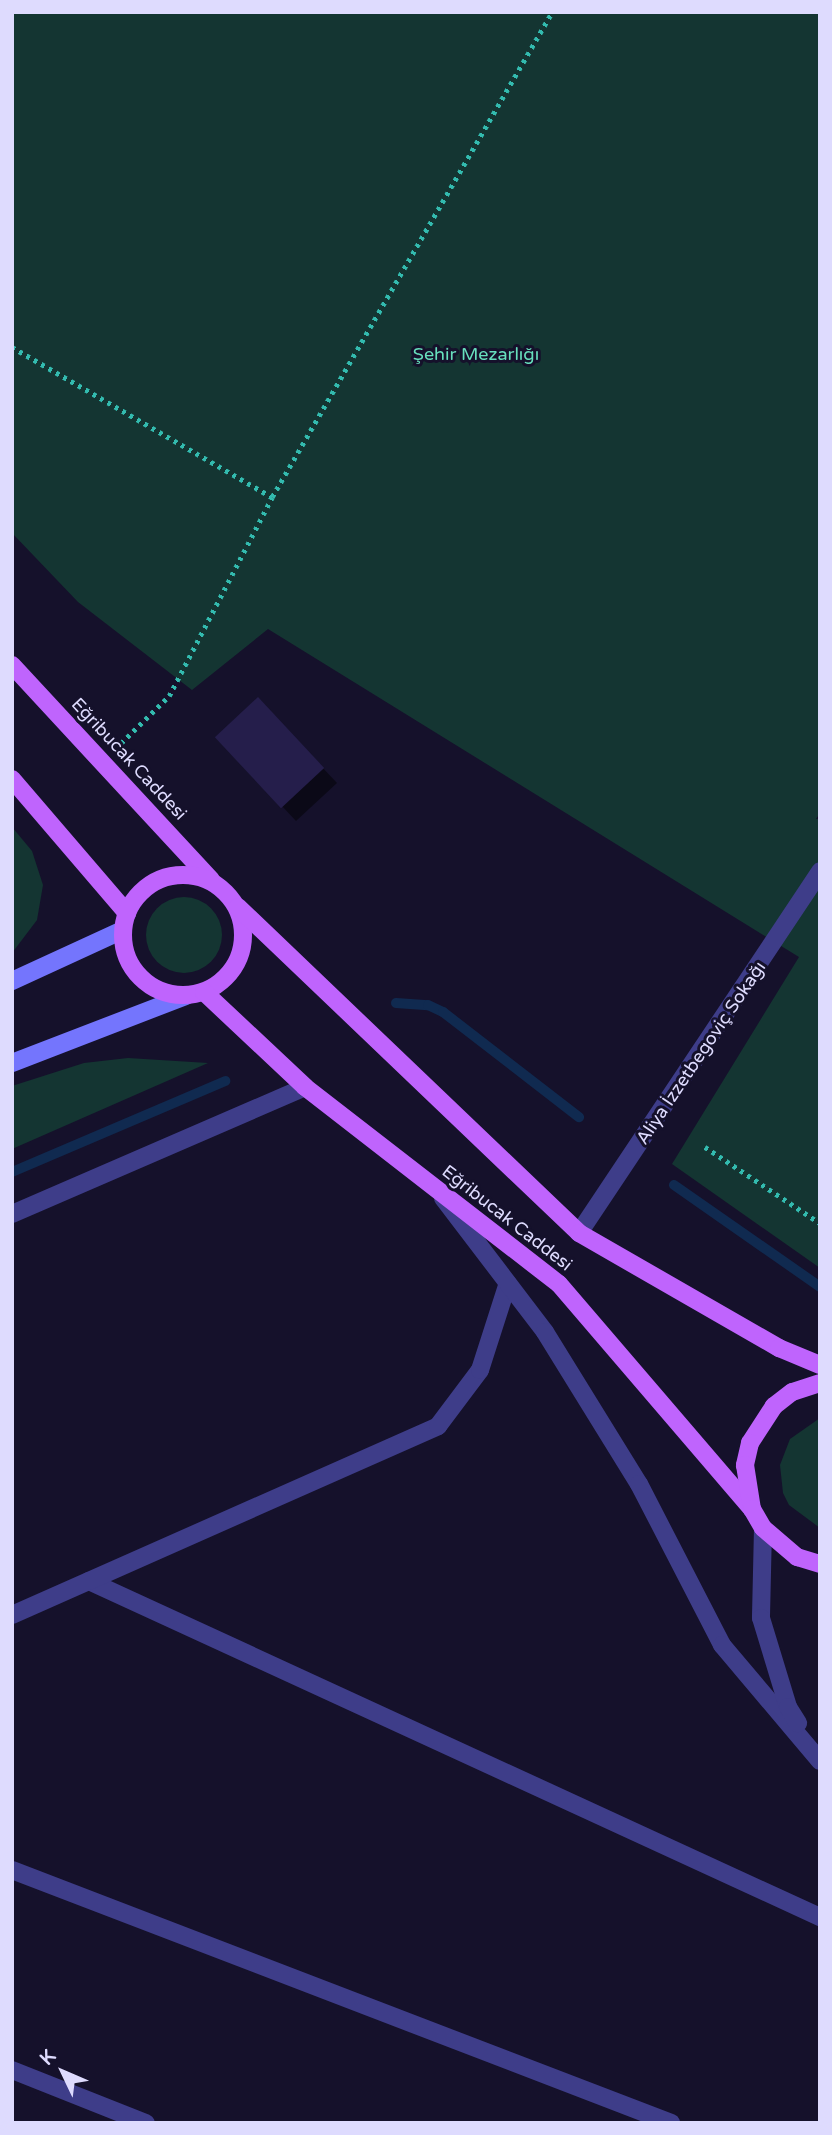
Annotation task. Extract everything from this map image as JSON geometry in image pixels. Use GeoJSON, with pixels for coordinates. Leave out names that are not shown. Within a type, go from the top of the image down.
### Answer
{"type":"FeatureCollection","features":[{"type":"Feature","properties":{"kind":"main road","name":"Eğribucak Caddesi"},"geometry":{"type":"LineString","coordinates":[[12,665],[214,883]]}},
{"type":"Feature","properties":{"kind":"main road"},"geometry":{"type":"LineString","coordinates":[[12,779],[125,922],[124,947],[139,978],[153,988],[195,994]]}},
{"type":"Feature","properties":{"kind":"main road"},"geometry":{"type":"LineString","coordinates":[[12,981],[125,922],[148,886],[163,878],[198,876],[214,883],[238,907],[244,940],[240,957],[232,972],[195,994],[12,1063]]}},
{"type":"Feature","properties":{"kind":"main road","name":"Eğribucak Caddesi"},"geometry":{"type":"LineString","coordinates":[[238,907],[579,1233],[779,1348],[820,1366]]}},
{"type":"Feature","properties":{"kind":"main road","name":"Eğribucak Caddesi"},"geometry":{"type":"LineString","coordinates":[[195,994],[305,1087],[559,1284],[752,1509]]}},
{"type":"Feature","properties":{"kind":"main road"},"geometry":{"type":"LineString","coordinates":[[820,1382],[792,1392],[760,1423],[745,1465],[752,1509],[763,1528],[797,1557],[820,1564]]}},
{"type":"Feature","properties":{"kind":"street","name":"Aliya İzzetbegoviç Sokağı"},"geometry":{"type":"LineString","coordinates":[[579,1233],[820,871]]}},
{"type":"Feature","properties":{"kind":"street"},"geometry":{"type":"LineString","coordinates":[[12,1214],[305,1087]]}},
{"type":"Feature","properties":{"kind":"street"},"geometry":{"type":"LineString","coordinates":[[437,1190],[545,1332],[639,1484],[722,1645],[820,1761]]}},
{"type":"Feature","properties":{"kind":"street"},"geometry":{"type":"LineString","coordinates":[[12,1615],[438,1426],[480,1370],[508,1283]]}},
{"type":"Feature","properties":{"kind":"street"},"geometry":{"type":"LineString","coordinates":[[763,1528],[761,1618],[788,1707],[820,1755]]}},
{"type":"Feature","properties":{"kind":"street"},"geometry":{"type":"LineString","coordinates":[[89,1581],[820,1917]]}},
{"type":"Feature","properties":{"kind":"street"},"geometry":{"type":"LineString","coordinates":[[12,1870],[670,2123]]}},
{"type":"Feature","properties":{"kind":"street"},"geometry":{"type":"LineString","coordinates":[[12,2070],[146,2123]]}},
{"type":"Feature","properties":{"kind":"path"},"geometry":{"type":"LineString","coordinates":[[103,761],[169,696],[272,496],[552,12]]}},
{"type":"Feature","properties":{"kind":"path"},"geometry":{"type":"LineString","coordinates":[[12,348],[272,496]]}},
{"type":"Feature","properties":{"kind":"path"},"geometry":{"type":"LineString","coordinates":[[705,1147],[820,1223]]}},
{"type":"Feature","properties":{"kind":"green space","name":"Şehir Mezarlığı"},"geometry":{"type":"Polygon","coordinates":[[[12,12],[820,12],[820,813],[816,819],[820,819],[820,1268],[672,1164],[799,957],[268,629],[192,690],[78,602],[12,533],[12,12]]]}},
{"type":"Feature","properties":{"kind":"green space"},"geometry":{"type":"Polygon","coordinates":[[[12,827],[32,851],[43,885],[37,920],[12,953],[12,827]]]}},
{"type":"Feature","properties":{"kind":"green space"},"geometry":{"type":"Polygon","coordinates":[[[177,897],[191,897],[205,903],[216,914],[220,920],[220,950],[211,962],[199,971],[177,973],[163,967],[152,956],[146,942],[146,928],[152,914],[163,903],[177,897]]]}},
{"type":"Feature","properties":{"kind":"green space"},"geometry":{"type":"Polygon","coordinates":[[[128,1058],[208,1063],[12,1149],[12,1086],[84,1063],[128,1058]]]}},
{"type":"Feature","properties":{"kind":"green space"},"geometry":{"type":"Polygon","coordinates":[[[820,1418],[820,1528],[789,1505],[783,1493],[780,1465],[790,1439],[820,1418]]]}},
{"type":"Feature","properties":{"kind":"building"},"geometry":{"type":"Polygon","coordinates":[[[258,697],[324,768],[281,808],[215,737],[258,697]]]}},
{"type":"Feature","properties":{"kind":"waterway"},"geometry":{"type":"LineString","coordinates":[[396,1003],[428,1005],[443,1012],[579,1117]]}},
{"type":"Feature","properties":{"kind":"waterway"},"geometry":{"type":"LineString","coordinates":[[12,1172],[225,1081]]}},
{"type":"Feature","properties":{"kind":"waterway"},"geometry":{"type":"LineString","coordinates":[[674,1185],[820,1287]]}}]}
